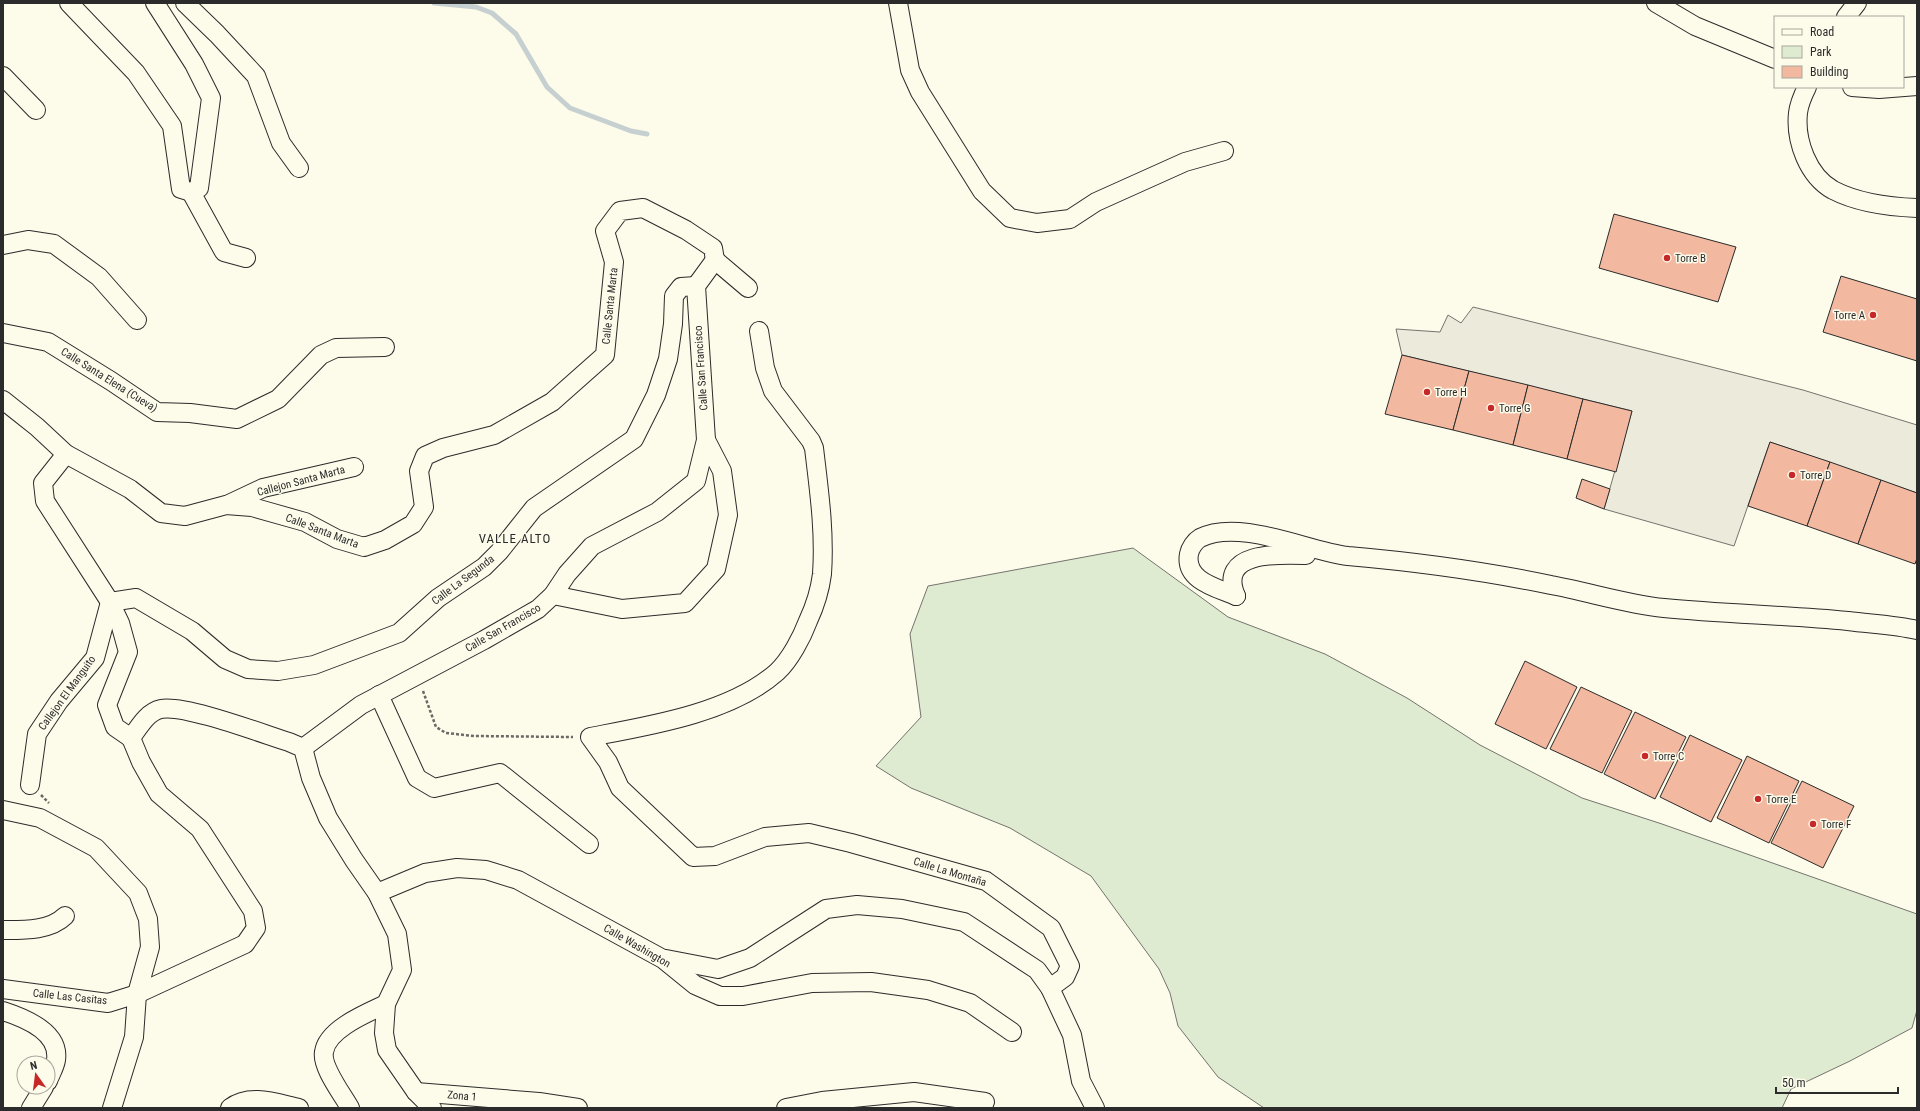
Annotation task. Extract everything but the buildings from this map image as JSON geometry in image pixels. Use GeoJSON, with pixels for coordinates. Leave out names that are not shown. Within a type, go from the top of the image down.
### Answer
{"type":"FeatureCollection","features":[{"type":"Feature","properties":{"kind":"street"},"geometry":{"type":"LineString","coordinates":[[69,3],[136,73],[157,101],[172,126],[181,189],[191,192],[199,188],[211,98],[194,64],[154,3]]}},
{"type":"Feature","properties":{"kind":"street"},"geometry":{"type":"LineString","coordinates":[[185,3],[217,34],[256,76],[281,143],[299,168]]}},
{"type":"Feature","properties":{"kind":"street"},"geometry":{"type":"LineString","coordinates":[[898,3],[910,70],[920,92],[982,191],[1010,218],[1037,223],[1070,219],[1096,202],[1184,162],[1224,151]]}},
{"type":"Feature","properties":{"kind":"street"},"geometry":{"type":"LineString","coordinates":[[1656,3],[1695,26],[1774,59]]}},
{"type":"Feature","properties":{"kind":"street"},"geometry":{"type":"LineString","coordinates":[[1847,16],[1858,3]]}},
{"type":"Feature","properties":{"kind":"street"},"geometry":{"type":"LineString","coordinates":[[3,76],[36,110]]}},
{"type":"Feature","properties":{"kind":"street"},"geometry":{"type":"LineString","coordinates":[[1904,87],[1917,86]]}},
{"type":"Feature","properties":{"kind":"street"},"geometry":{"type":"LineString","coordinates":[[1806,88],[1798,112],[1797,129],[1801,149],[1819,179],[1833,190],[1868,202],[1917,208]]}},
{"type":"Feature","properties":{"kind":"street"},"geometry":{"type":"LineString","coordinates":[[1866,88],[1892,88]]}},
{"type":"Feature","properties":{"kind":"street"},"geometry":{"type":"LineString","coordinates":[[191,192],[224,252],[246,258]]}},
{"type":"Feature","properties":{"kind":"street","name":"Calle Santa Marta"},"geometry":{"type":"LineString","coordinates":[[3,400],[37,427],[66,454],[130,488],[161,513],[185,516],[226,505],[252,507],[305,522],[337,539],[364,547],[385,540],[413,524],[424,507],[419,471],[425,456],[443,448],[494,435],[552,402],[605,355],[614,262],[605,231],[620,211],[644,208],[686,230],[713,248],[715,260]]}},
{"type":"Feature","properties":{"kind":"street"},"geometry":{"type":"LineString","coordinates":[[3,245],[28,240],[54,244],[99,277],[137,320]]}},
{"type":"Feature","properties":{"kind":"street"},"geometry":{"type":"LineString","coordinates":[[696,286],[715,260],[748,288]]}},
{"type":"Feature","properties":{"kind":"street","name":"Calle San Francisco"},"geometry":{"type":"LineString","coordinates":[[303,748],[361,705],[417,676],[538,609],[554,595],[567,574],[592,546],[657,512],[696,481],[706,440],[696,286]]}},
{"type":"Feature","properties":{"kind":"street","name":"Calle La Segunda"},"geometry":{"type":"LineString","coordinates":[[110,602],[136,598],[192,631],[224,659],[248,669],[278,671],[314,665],[398,633],[438,598],[484,567],[499,552],[534,508],[634,440],[656,395],[668,359],[673,324],[674,296],[681,287],[696,286]]}},
{"type":"Feature","properties":{"kind":"street"},"geometry":{"type":"LineString","coordinates":[[590,737],[663,724],[748,693],[778,671],[801,639],[812,613],[822,575],[822,524],[814,448],[811,441],[773,390],[765,368],[759,331]]}},
{"type":"Feature","properties":{"kind":"street","name":"Calle Santa Elena (Cueva)"},"geometry":{"type":"LineString","coordinates":[[3,333],[48,342],[112,381],[157,412],[190,413],[237,419],[278,399],[321,355],[336,348],[385,347]]}},
{"type":"Feature","properties":{"kind":"street"},"geometry":{"type":"LineString","coordinates":[[554,595],[622,608],[686,603],[716,569],[728,515],[722,471],[706,440]]}},
{"type":"Feature","properties":{"kind":"street"},"geometry":{"type":"LineString","coordinates":[[66,454],[43,483],[45,501],[110,602],[120,623],[128,652],[107,705],[115,727],[131,738],[145,718],[161,709],[183,709],[289,742],[303,748],[311,778],[328,818],[354,860],[377,893],[397,934],[402,970],[386,1004],[384,1033],[387,1050],[416,1092],[432,1108]]}},
{"type":"Feature","properties":{"kind":"street","name":"Callejon Santa Marta"},"geometry":{"type":"LineString","coordinates":[[226,505],[263,488],[354,467]]}},
{"type":"Feature","properties":{"kind":"street"},"geometry":{"type":"LineString","coordinates":[[1337,554],[1240,531],[1212,534],[1198,540],[1189,552],[1188,559],[1189,566],[1198,580],[1236,596],[1232,578],[1235,571],[1249,560],[1268,555],[1337,554],[1429,564],[1524,579],[1584,591],[1630,603],[1663,608],[1819,618],[1917,630]]}},
{"type":"Feature","properties":{"kind":"street","name":"Callejon El Manguito"},"geometry":{"type":"LineString","coordinates":[[30,785],[37,734],[59,701],[95,658],[110,602]]}},
{"type":"Feature","properties":{"kind":"street"},"geometry":{"type":"LineString","coordinates":[[379,695],[418,778],[434,788],[500,773],[589,844]]}},
{"type":"Feature","properties":{"kind":"street","name":"Calle La Montaña"},"geometry":{"type":"LineString","coordinates":[[590,737],[608,762],[620,788],[693,857],[716,856],[765,837],[809,833],[851,843],[986,881],[1051,928],[1070,966],[1065,977],[1050,988]]}},
{"type":"Feature","properties":{"kind":"street","name":"Calle Las Casitas"},"geometry":{"type":"LineString","coordinates":[[3,989],[108,1003],[137,994],[245,944],[256,928],[253,912],[200,829],[159,794],[141,762],[131,738]]}},
{"type":"Feature","properties":{"kind":"street"},"geometry":{"type":"LineString","coordinates":[[3,810],[40,818],[96,848],[138,893],[148,919],[150,947],[137,994],[134,1037],[112,1108]]}},
{"type":"Feature","properties":{"kind":"street","name":"Calle Washington"},"geometry":{"type":"LineString","coordinates":[[377,893],[425,873],[457,868],[486,870],[518,880],[663,959],[695,985],[720,996],[743,996],[812,983],[871,982],[928,990],[970,1003],[1012,1032]]}},
{"type":"Feature","properties":{"kind":"street"},"geometry":{"type":"LineString","coordinates":[[663,959],[718,969],[750,958],[826,908],[858,905],[902,909],[964,922],[1037,970],[1050,988],[1072,1035],[1081,1081],[1095,1108]]}},
{"type":"Feature","properties":{"kind":"street"},"geometry":{"type":"LineString","coordinates":[[3,930],[28,929],[58,923],[65,916]]}},
{"type":"Feature","properties":{"kind":"street"},"geometry":{"type":"LineString","coordinates":[[350,1108],[328,1070],[324,1053],[331,1037],[350,1023],[386,1004]]}},
{"type":"Feature","properties":{"kind":"street"},"geometry":{"type":"LineString","coordinates":[[3,1011],[40,1027],[54,1045],[55,1055]]}},
{"type":"Feature","properties":{"kind":"street","name":"Zona 1"},"geometry":{"type":"LineString","coordinates":[[416,1092],[539,1102],[578,1108]]}},
{"type":"Feature","properties":{"kind":"street"},"geometry":{"type":"LineString","coordinates":[[786,1108],[822,1101],[914,1092],[986,1102]]}},
{"type":"Feature","properties":{"kind":"street"},"geometry":{"type":"LineString","coordinates":[[31,1108],[39,1095]]}},
{"type":"Feature","properties":{"kind":"street"},"geometry":{"type":"LineString","coordinates":[[230,1108],[237,1102],[261,1099],[299,1108]]}},
{"type":"Feature","properties":{"kind":"path"},"geometry":{"type":"LineString","coordinates":[[417,676],[436,727],[446,733],[474,736],[590,737]]}},
{"type":"Feature","properties":{"kind":"green space"},"geometry":{"type":"Polygon","coordinates":[[[1133,548],[1228,617],[1325,654],[1407,698],[1480,745],[1582,798],[1662,824],[1917,914],[1917,1010],[1912,1028],[1850,1061],[1791,1089],[1782,1108],[1264,1108],[1218,1077],[1178,1026],[1170,993],[1159,969],[1091,876],[1010,828],[911,788],[876,766],[921,717],[910,634],[928,586],[1133,548]]]}},
{"type":"Feature","properties":{"kind":"shaded area"},"geometry":{"type":"Polygon","coordinates":[[[1473,307],[1803,390],[1917,425],[1917,493],[1770,442],[1734,546],[1604,509],[1632,411],[1402,355],[1396,329],[1440,332],[1448,315],[1461,323],[1473,307]]]}},
{"type":"Feature","properties":{"kind":"waterway"},"geometry":{"type":"LineString","coordinates":[[434,3],[476,7],[492,13],[516,34],[547,87],[570,108],[631,131],[647,134]]}},
{"type":"Feature","properties":{"kind":"place","name":"Torre B"},"geometry":{"type":"Point","coordinates":[1667,258]}},
{"type":"Feature","properties":{"kind":"place","name":"Torre A"},"geometry":{"type":"Point","coordinates":[1873,315]}},
{"type":"Feature","properties":{"kind":"place","name":"Torre H"},"geometry":{"type":"Point","coordinates":[1427,392]}},
{"type":"Feature","properties":{"kind":"place","name":"Torre G"},"geometry":{"type":"Point","coordinates":[1491,408]}},
{"type":"Feature","properties":{"kind":"place","name":"Torre D"},"geometry":{"type":"Point","coordinates":[1792,475]}},
{"type":"Feature","properties":{"kind":"place","name":"Torre C"},"geometry":{"type":"Point","coordinates":[1645,756]}},
{"type":"Feature","properties":{"kind":"place","name":"Torre E"},"geometry":{"type":"Point","coordinates":[1758,799]}},
{"type":"Feature","properties":{"kind":"place","name":"Torre F"},"geometry":{"type":"Point","coordinates":[1813,824]}},
{"type":"Feature","properties":{"kind":"district","name":"VALLE ALTO"},"geometry":{"type":"Point","coordinates":[515,538]}}]}
